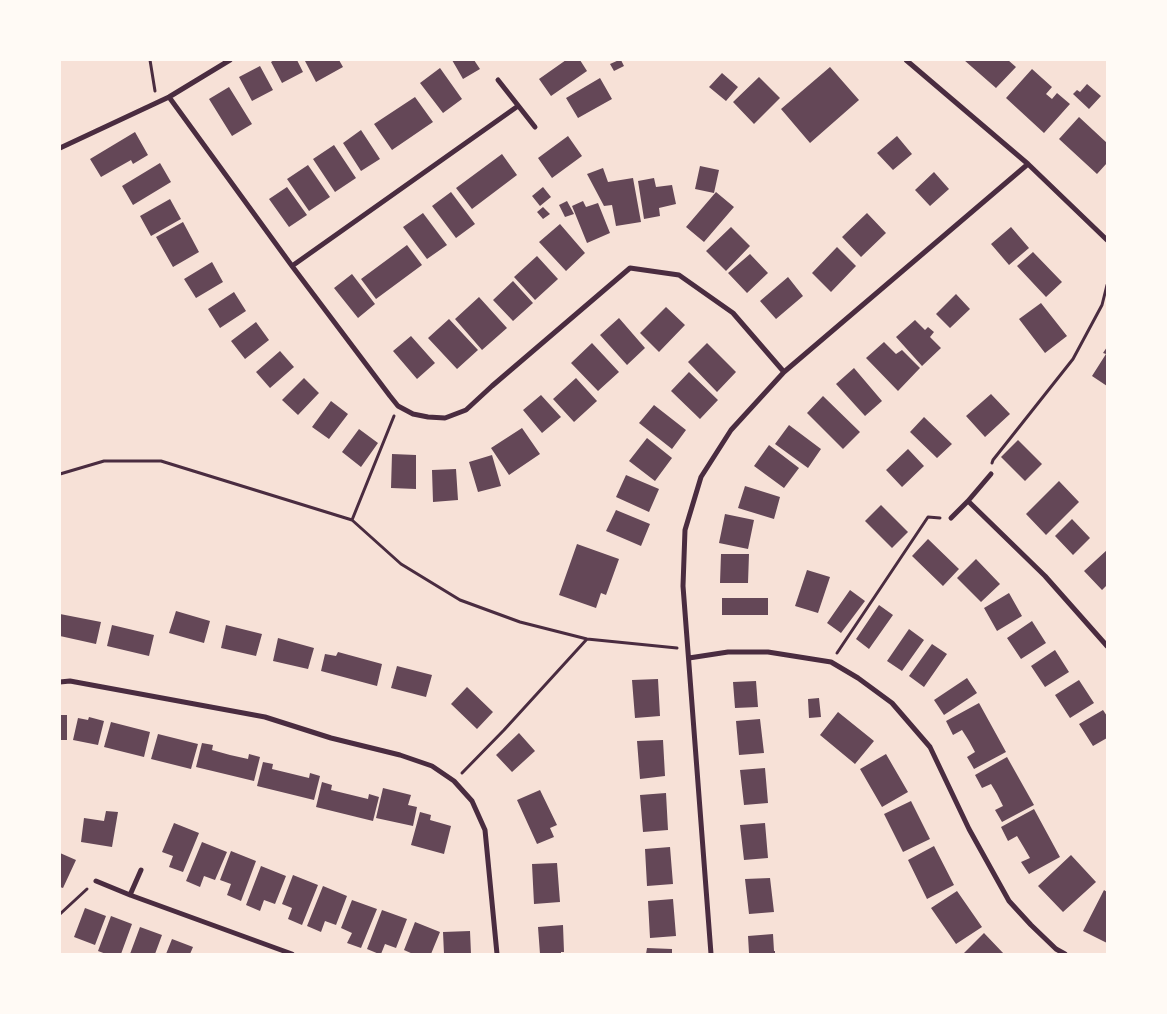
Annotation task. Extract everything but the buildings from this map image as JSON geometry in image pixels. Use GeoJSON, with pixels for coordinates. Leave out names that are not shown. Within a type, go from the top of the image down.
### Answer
{"type":"FeatureCollection","features":[{"type":"Feature","properties":{"kind":"street"},"geometry":{"type":"LineString","coordinates":[[60,148],[169,97],[230,60]]}},
{"type":"Feature","properties":{"kind":"street"},"geometry":{"type":"LineString","coordinates":[[906,60],[1028,164],[1107,240]]}},
{"type":"Feature","properties":{"kind":"street"},"geometry":{"type":"LineString","coordinates":[[498,80],[535,127]]}},
{"type":"Feature","properties":{"kind":"street"},"geometry":{"type":"LineString","coordinates":[[169,97],[292,266],[398,406],[413,414],[445,418],[466,410],[630,268],[680,275],[733,313],[784,372]]}},
{"type":"Feature","properties":{"kind":"street"},"geometry":{"type":"LineString","coordinates":[[292,266],[518,106]]}},
{"type":"Feature","properties":{"kind":"street"},"geometry":{"type":"LineString","coordinates":[[711,954],[683,586],[685,530],[701,477],[732,430],[784,372],[1028,164]]}},
{"type":"Feature","properties":{"kind":"street"},"geometry":{"type":"LineString","coordinates":[[951,518],[990,474]]}},
{"type":"Feature","properties":{"kind":"street"},"geometry":{"type":"LineString","coordinates":[[968,501],[1045,576],[1107,646]]}},
{"type":"Feature","properties":{"kind":"street"},"geometry":{"type":"LineString","coordinates":[[689,658],[728,652],[768,652],[831,662],[858,678],[892,703],[930,747],[969,829],[1009,902],[1056,949],[1065,954]]}},
{"type":"Feature","properties":{"kind":"street"},"geometry":{"type":"LineString","coordinates":[[60,682],[70,682],[265,717],[331,738],[400,755],[432,766],[454,781],[472,801],[486,830],[497,954]]}},
{"type":"Feature","properties":{"kind":"street"},"geometry":{"type":"LineString","coordinates":[[130,895],[141,870]]}},
{"type":"Feature","properties":{"kind":"street"},"geometry":{"type":"LineString","coordinates":[[96,881],[292,954]]}},
{"type":"Feature","properties":{"kind":"path"},"geometry":{"type":"LineString","coordinates":[[150,60],[157,103]]}},
{"type":"Feature","properties":{"kind":"path"},"geometry":{"type":"LineString","coordinates":[[990,474],[993,460],[1073,359],[1102,305],[1107,285]]}},
{"type":"Feature","properties":{"kind":"path"},"geometry":{"type":"LineString","coordinates":[[352,520],[398,406]]}},
{"type":"Feature","properties":{"kind":"path"},"geometry":{"type":"LineString","coordinates":[[60,474],[104,461],[162,460],[352,520],[401,564],[460,600],[520,622],[587,639],[687,649]]}},
{"type":"Feature","properties":{"kind":"path"},"geometry":{"type":"LineString","coordinates":[[831,662],[928,517],[951,518]]}},
{"type":"Feature","properties":{"kind":"path"},"geometry":{"type":"LineString","coordinates":[[454,781],[504,730],[587,639]]}},
{"type":"Feature","properties":{"kind":"path"},"geometry":{"type":"LineString","coordinates":[[60,914],[96,881]]}}]}
